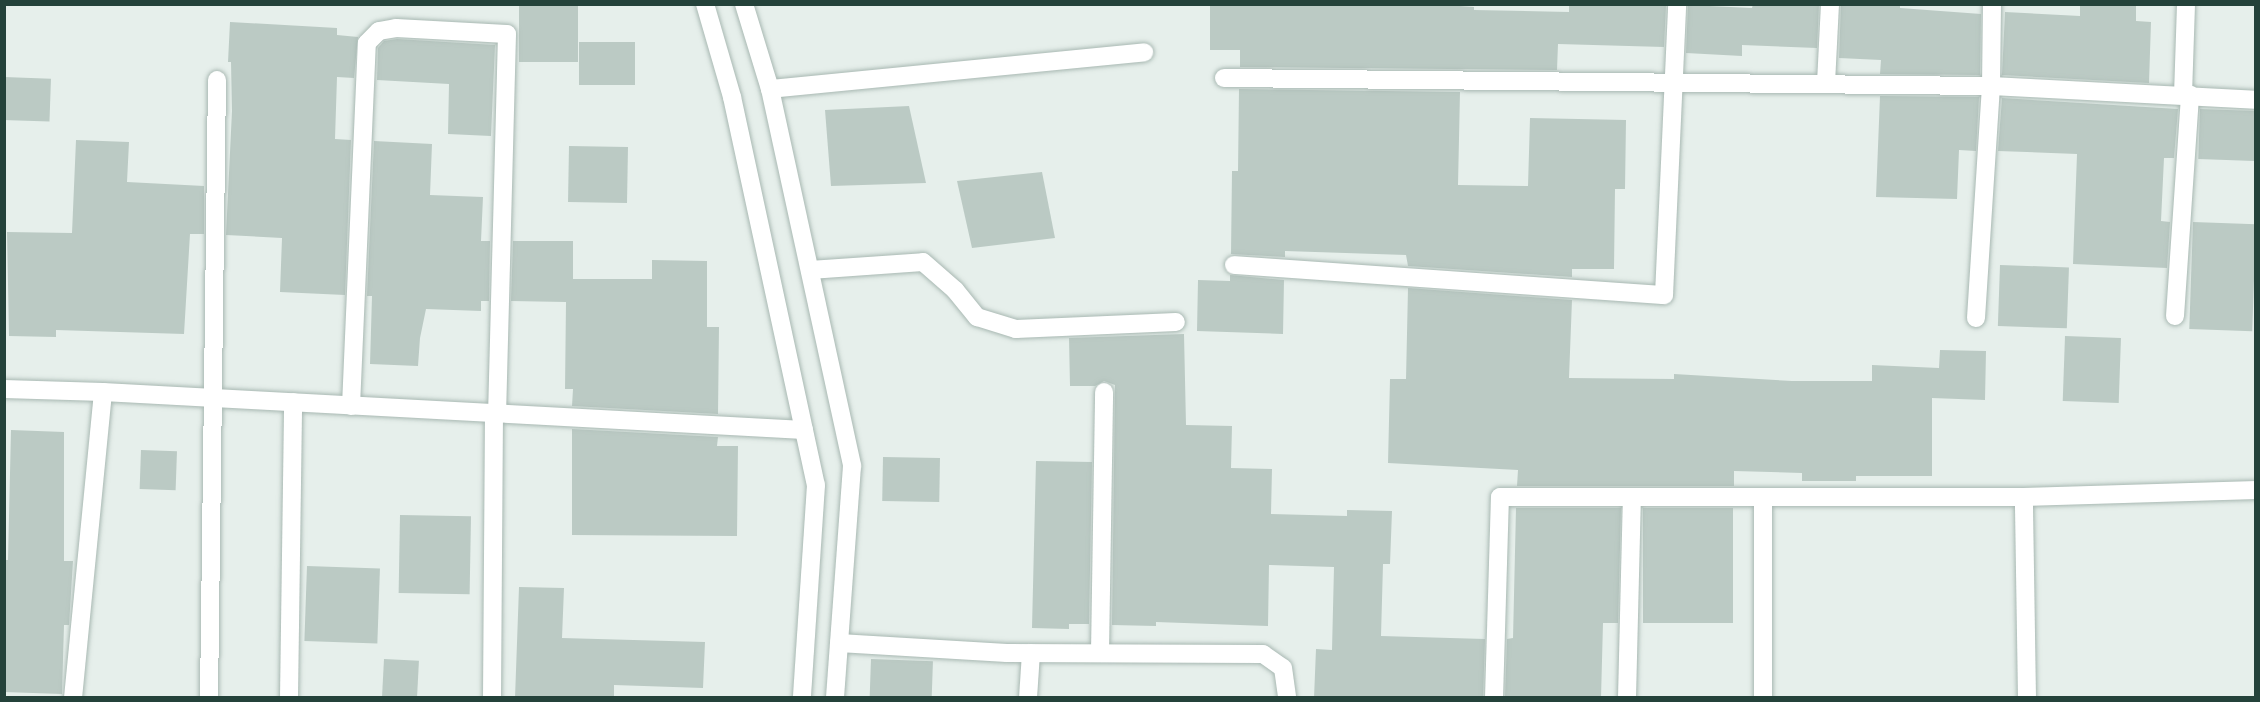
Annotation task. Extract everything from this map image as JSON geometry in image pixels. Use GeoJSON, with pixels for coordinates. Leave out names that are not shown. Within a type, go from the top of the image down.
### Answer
{"type":"FeatureCollection","features":[{"type":"Feature","properties":{"kind":"street"},"geometry":{"type":"LineString","coordinates":[[705,4],[732,97],[816,485],[802,698]]}},
{"type":"Feature","properties":{"kind":"street"},"geometry":{"type":"LineString","coordinates":[[744,4],[770,89],[852,466],[835,698]]}},
{"type":"Feature","properties":{"kind":"street"},"geometry":{"type":"LineString","coordinates":[[1234,266],[1664,295],[1677,4]]}},
{"type":"Feature","properties":{"kind":"street"},"geometry":{"type":"LineString","coordinates":[[1826,83],[1830,4]]}},
{"type":"Feature","properties":{"kind":"street"},"geometry":{"type":"LineString","coordinates":[[1976,318],[1990,86],[1992,4]]}},
{"type":"Feature","properties":{"kind":"street"},"geometry":{"type":"LineString","coordinates":[[2175,316],[2186,95],[2186,4]]}},
{"type":"Feature","properties":{"kind":"street"},"geometry":{"type":"LineString","coordinates":[[351,406],[367,43],[379,31],[396,28],[507,34],[497,410],[494,413],[492,698]]}},
{"type":"Feature","properties":{"kind":"street"},"geometry":{"type":"LineString","coordinates":[[770,89],[1144,52]]}},
{"type":"Feature","properties":{"kind":"street"},"geometry":{"type":"LineString","coordinates":[[1224,78],[1990,86],[2256,100]]}},
{"type":"Feature","properties":{"kind":"street"},"geometry":{"type":"LineString","coordinates":[[209,698],[215,398],[217,80]]}},
{"type":"Feature","properties":{"kind":"street"},"geometry":{"type":"LineString","coordinates":[[810,270],[923,262],[955,290],[977,317],[1016,329],[1176,322]]}},
{"type":"Feature","properties":{"kind":"street"},"geometry":{"type":"LineString","coordinates":[[4,389],[103,392],[804,430]]}},
{"type":"Feature","properties":{"kind":"street"},"geometry":{"type":"LineString","coordinates":[[73,698],[103,392]]}},
{"type":"Feature","properties":{"kind":"street"},"geometry":{"type":"LineString","coordinates":[[1100,653],[1104,392]]}},
{"type":"Feature","properties":{"kind":"street"},"geometry":{"type":"LineString","coordinates":[[289,698],[293,402]]}},
{"type":"Feature","properties":{"kind":"street"},"geometry":{"type":"LineString","coordinates":[[1494,698],[1500,497],[1763,499],[2024,497],[2256,490]]}},
{"type":"Feature","properties":{"kind":"street"},"geometry":{"type":"LineString","coordinates":[[2024,497],[2028,698]]}},
{"type":"Feature","properties":{"kind":"street"},"geometry":{"type":"LineString","coordinates":[[1627,698],[1632,499]]}},
{"type":"Feature","properties":{"kind":"street"},"geometry":{"type":"LineString","coordinates":[[1763,499],[1763,698]]}},
{"type":"Feature","properties":{"kind":"street"},"geometry":{"type":"LineString","coordinates":[[839,643],[1031,653],[1263,654],[1282,668],[1287,698]]}},
{"type":"Feature","properties":{"kind":"street"},"geometry":{"type":"LineString","coordinates":[[1028,698],[1031,653]]}},
{"type":"Feature","properties":{"kind":"building"},"geometry":{"type":"Polygon","coordinates":[[[519,4],[578,4],[578,62],[519,62],[519,4]]]}},
{"type":"Feature","properties":{"kind":"building"},"geometry":{"type":"Polygon","coordinates":[[[1210,4],[1431,4],[1474,7],[1474,10],[1569,12],[1569,4],[1666,5],[1664,47],[1558,44],[1557,70],[1240,67],[1240,50],[1210,50],[1210,4]]]}},
{"type":"Feature","properties":{"kind":"building"},"geometry":{"type":"Polygon","coordinates":[[[1753,4],[1819,4],[1817,48],[1742,45],[1742,56],[1686,53],[1688,5],[1752,8],[1753,4]]]}},
{"type":"Feature","properties":{"kind":"building"},"geometry":{"type":"Polygon","coordinates":[[[1841,4],[1900,4],[1900,8],[1981,14],[1980,75],[1880,74],[1881,60],[1839,58],[1841,4]]]}},
{"type":"Feature","properties":{"kind":"building"},"geometry":{"type":"Polygon","coordinates":[[[2080,4],[2136,4],[2136,21],[2151,22],[2149,83],[2002,75],[2005,12],[2080,16],[2080,4]]]}},
{"type":"Feature","properties":{"kind":"building"},"geometry":{"type":"Polygon","coordinates":[[[230,22],[337,28],[337,35],[358,37],[354,78],[337,77],[335,139],[351,140],[345,295],[280,292],[282,238],[226,235],[232,111],[231,62],[228,62],[230,22]]]}},
{"type":"Feature","properties":{"kind":"building"},"geometry":{"type":"Polygon","coordinates":[[[397,39],[495,45],[491,136],[448,134],[449,84],[377,80],[378,48],[384,41],[397,39]]]}},
{"type":"Feature","properties":{"kind":"building"},"geometry":{"type":"Polygon","coordinates":[[[579,42],[635,42],[635,85],[579,85],[579,42]]]}},
{"type":"Feature","properties":{"kind":"building"},"geometry":{"type":"Polygon","coordinates":[[[4,77],[51,79],[49,122],[4,120],[4,77]]]}},
{"type":"Feature","properties":{"kind":"building"},"geometry":{"type":"Polygon","coordinates":[[[1239,89],[1460,92],[1458,185],[1528,186],[1530,118],[1626,120],[1625,189],[1615,189],[1614,269],[1572,269],[1572,277],[1408,266],[1406,255],[1285,251],[1285,257],[1231,254],[1232,171],[1238,171],[1239,89]]]}},
{"type":"Feature","properties":{"kind":"building"},"geometry":{"type":"Polygon","coordinates":[[[1880,96],[1979,97],[1976,151],[1959,150],[1957,199],[1876,197],[1880,96]]]}},
{"type":"Feature","properties":{"kind":"building"},"geometry":{"type":"Polygon","coordinates":[[[2002,98],[2178,109],[2174,158],[2164,158],[2161,221],[2170,222],[2167,268],[2073,264],[2077,154],[1998,151],[2002,98]]]}},
{"type":"Feature","properties":{"kind":"building"},"geometry":{"type":"Polygon","coordinates":[[[909,106],[926,183],[831,186],[825,110],[909,106]]]}},
{"type":"Feature","properties":{"kind":"building"},"geometry":{"type":"Polygon","coordinates":[[[2200,109],[2256,111],[2254,161],[2198,159],[2200,109]]]}},
{"type":"Feature","properties":{"kind":"building"},"geometry":{"type":"Polygon","coordinates":[[[76,140],[129,142],[127,182],[204,186],[204,234],[190,234],[184,334],[56,330],[56,337],[9,336],[7,232],[72,233],[76,140]]]}},
{"type":"Feature","properties":{"kind":"building"},"geometry":{"type":"Polygon","coordinates":[[[374,141],[432,144],[430,195],[483,197],[481,241],[490,241],[489,301],[481,301],[481,311],[426,309],[420,338],[418,366],[370,364],[372,296],[367,296],[374,141]]]}},
{"type":"Feature","properties":{"kind":"building"},"geometry":{"type":"Polygon","coordinates":[[[569,146],[628,147],[627,203],[568,202],[569,146]]]}},
{"type":"Feature","properties":{"kind":"building"},"geometry":{"type":"Polygon","coordinates":[[[1042,172],[1055,238],[972,248],[957,181],[1042,172]]]}},
{"type":"Feature","properties":{"kind":"building"},"geometry":{"type":"Polygon","coordinates":[[[2193,222],[2256,224],[2252,331],[2189,329],[2193,222]]]}},
{"type":"Feature","properties":{"kind":"building"},"geometry":{"type":"Polygon","coordinates":[[[513,241],[573,241],[573,279],[652,279],[652,260],[707,261],[707,327],[719,327],[718,414],[572,406],[573,389],[565,389],[566,302],[511,301],[513,241]]]}},
{"type":"Feature","properties":{"kind":"building"},"geometry":{"type":"Polygon","coordinates":[[[2000,265],[2069,267],[2067,328],[1998,326],[2000,265]]]}},
{"type":"Feature","properties":{"kind":"building"},"geometry":{"type":"Polygon","coordinates":[[[1230,275],[1284,280],[1283,334],[1197,331],[1198,280],[1230,281],[1230,275]]]}},
{"type":"Feature","properties":{"kind":"building"},"geometry":{"type":"Polygon","coordinates":[[[1408,288],[1572,300],[1569,378],[1674,379],[1674,374],[1792,381],[1872,381],[1872,365],[1939,368],[1940,350],[1986,351],[1985,400],[1932,398],[1932,476],[1856,476],[1856,481],[1802,481],[1802,473],[1734,471],[1734,486],[1517,486],[1518,470],[1388,463],[1390,379],[1406,379],[1408,288]]]}},
{"type":"Feature","properties":{"kind":"building"},"geometry":{"type":"Polygon","coordinates":[[[1184,334],[1186,425],[1232,426],[1231,468],[1272,469],[1271,514],[1347,516],[1347,510],[1392,511],[1390,564],[1383,564],[1381,636],[1485,639],[1483,698],[1314,698],[1316,649],[1332,650],[1334,567],[1269,565],[1268,626],[1156,622],[1156,626],[1112,625],[1115,385],[1104,381],[1095,386],[1070,386],[1069,338],[1184,334]]]}},
{"type":"Feature","properties":{"kind":"building"},"geometry":{"type":"Polygon","coordinates":[[[2065,336],[2121,338],[2119,403],[2063,401],[2065,336]]]}},
{"type":"Feature","properties":{"kind":"building"},"geometry":{"type":"Polygon","coordinates":[[[572,429],[718,437],[717,446],[738,446],[737,536],[572,535],[572,429]]]}},
{"type":"Feature","properties":{"kind":"building"},"geometry":{"type":"Polygon","coordinates":[[[11,430],[64,432],[64,561],[73,561],[69,625],[64,625],[62,694],[4,692],[4,560],[8,560],[11,430]]]}},
{"type":"Feature","properties":{"kind":"building"},"geometry":{"type":"Polygon","coordinates":[[[141,450],[177,451],[176,490],[140,489],[141,450]]]}},
{"type":"Feature","properties":{"kind":"building"},"geometry":{"type":"Polygon","coordinates":[[[883,457],[940,458],[939,502],[882,501],[883,457]]]}},
{"type":"Feature","properties":{"kind":"building"},"geometry":{"type":"Polygon","coordinates":[[[1036,461],[1092,462],[1089,624],[1069,624],[1069,629],[1032,628],[1036,461]]]}},
{"type":"Feature","properties":{"kind":"building"},"geometry":{"type":"Polygon","coordinates":[[[1516,508],[1621,508],[1618,623],[1603,623],[1601,698],[1505,698],[1507,639],[1513,638],[1516,508]]]}},
{"type":"Feature","properties":{"kind":"building"},"geometry":{"type":"Polygon","coordinates":[[[1643,508],[1733,508],[1733,623],[1643,623],[1643,508]]]}},
{"type":"Feature","properties":{"kind":"building"},"geometry":{"type":"Polygon","coordinates":[[[400,515],[471,516],[470,594],[399,593],[400,515]]]}},
{"type":"Feature","properties":{"kind":"building"},"geometry":{"type":"Polygon","coordinates":[[[307,566],[380,569],[377,644],[304,641],[307,566]]]}},
{"type":"Feature","properties":{"kind":"building"},"geometry":{"type":"Polygon","coordinates":[[[519,587],[564,588],[562,638],[705,642],[703,688],[614,685],[614,698],[515,698],[519,587]]]}},
{"type":"Feature","properties":{"kind":"building"},"geometry":{"type":"Polygon","coordinates":[[[384,659],[419,661],[417,698],[382,698],[384,659]]]}},
{"type":"Feature","properties":{"kind":"building"},"geometry":{"type":"Polygon","coordinates":[[[871,659],[933,661],[932,698],[870,698],[871,659]]]}}]}
